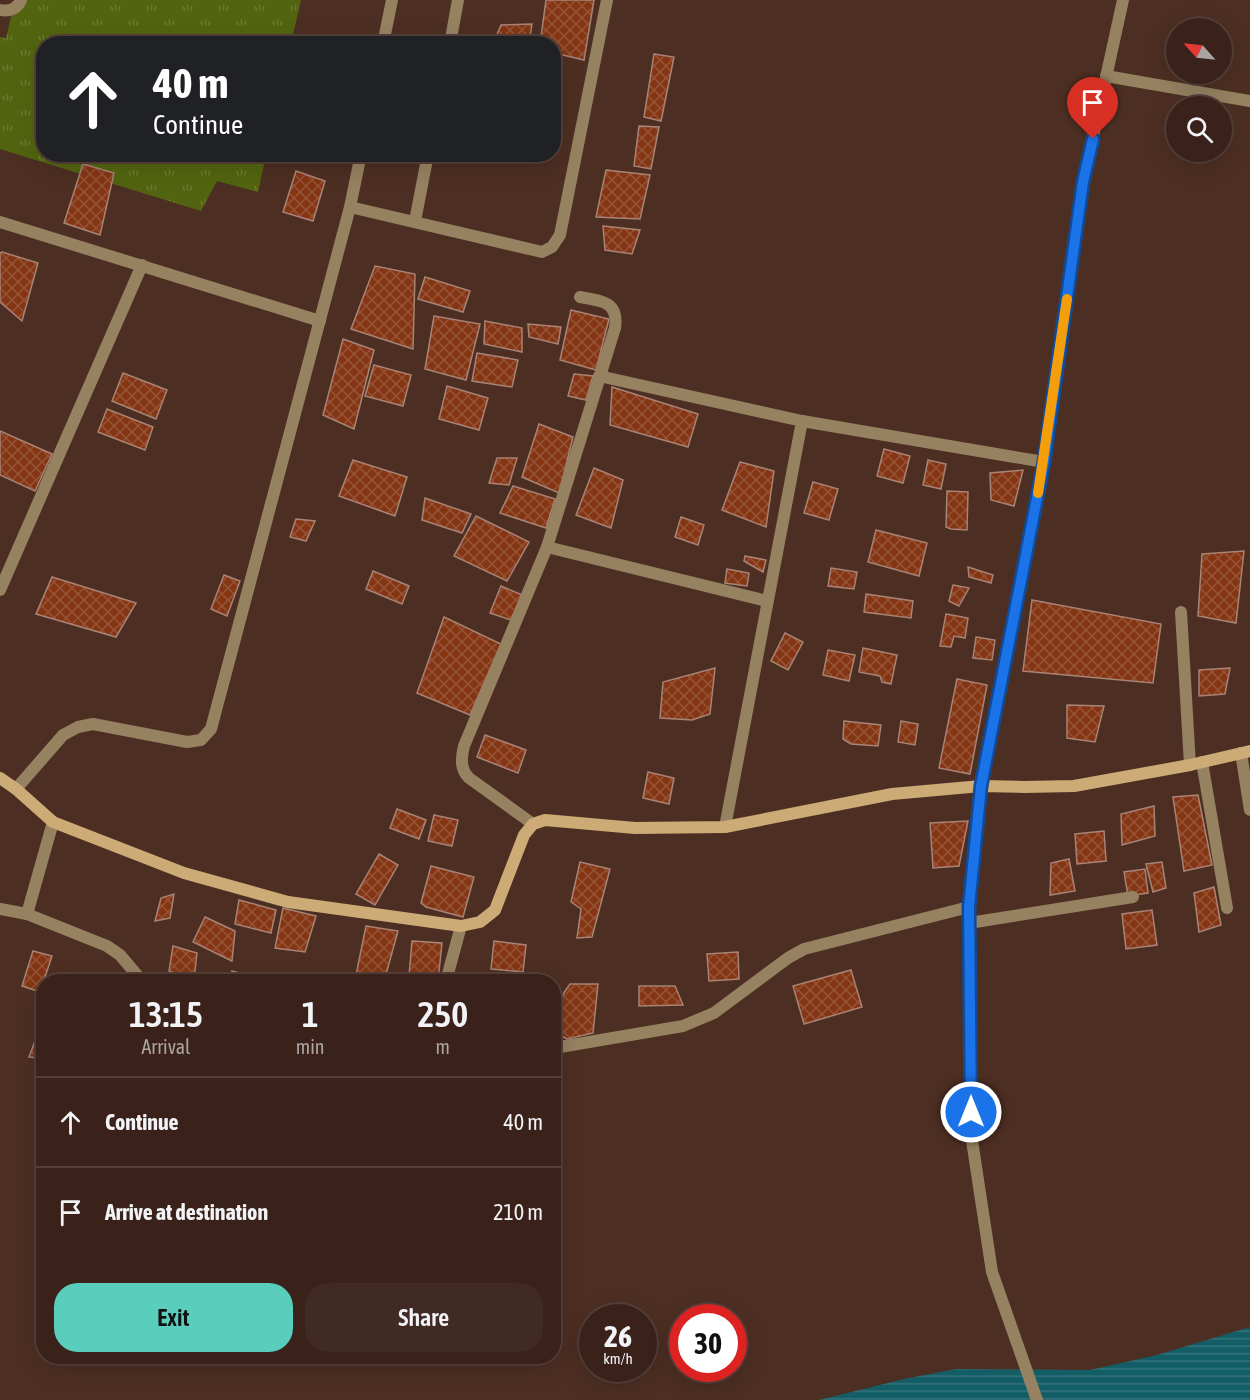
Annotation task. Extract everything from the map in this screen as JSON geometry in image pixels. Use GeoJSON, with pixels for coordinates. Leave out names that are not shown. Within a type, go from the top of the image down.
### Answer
{"type":"FeatureCollection","features":[{"type":"Feature","properties":{"kind":"street"},"geometry":{"type":"LineString","coordinates":[[0,10],[14,9],[21,0]]}},
{"type":"Feature","properties":{"kind":"street"},"geometry":{"type":"LineString","coordinates":[[385,36],[392,0]]}},
{"type":"Feature","properties":{"kind":"street"},"geometry":{"type":"LineString","coordinates":[[451,36],[458,0]]}},
{"type":"Feature","properties":{"kind":"street"},"geometry":{"type":"LineString","coordinates":[[350,207],[542,252],[552,247],[560,235],[607,0]]}},
{"type":"Feature","properties":{"kind":"street"},"geometry":{"type":"LineString","coordinates":[[1037,1400],[992,1272],[974,1157],[971,1134],[969,907],[981,786],[1044,462],[1083,182],[1123,0]]}},
{"type":"Feature","properties":{"kind":"street"},"geometry":{"type":"LineString","coordinates":[[1106,76],[1250,101]]}},
{"type":"Feature","properties":{"kind":"street"},"geometry":{"type":"LineString","coordinates":[[16,789],[63,735],[78,727],[93,724],[187,742],[201,740],[211,729],[350,207],[359,162]]}},
{"type":"Feature","properties":{"kind":"street"},"geometry":{"type":"LineString","coordinates":[[415,221],[426,162]]}},
{"type":"Feature","properties":{"kind":"street"},"geometry":{"type":"LineString","coordinates":[[0,222],[320,321]]}},
{"type":"Feature","properties":{"kind":"street"},"geometry":{"type":"LineString","coordinates":[[0,590],[142,265]]}},
{"type":"Feature","properties":{"kind":"street"},"geometry":{"type":"LineString","coordinates":[[533,824],[470,778],[464,772],[461,760],[464,746],[547,547],[616,318],[611,306],[603,301],[580,297]]}},
{"type":"Feature","properties":{"kind":"street"},"geometry":{"type":"LineString","coordinates":[[599,376],[802,421],[1044,462]]}},
{"type":"Feature","properties":{"kind":"street"},"geometry":{"type":"LineString","coordinates":[[725,827],[802,421]]}},
{"type":"Feature","properties":{"kind":"street"},"geometry":{"type":"LineString","coordinates":[[547,547],[767,602]]}},
{"type":"Feature","properties":{"kind":"street"},"geometry":{"type":"LineString","coordinates":[[1180,612],[1196,763],[1227,908]]}},
{"type":"Feature","properties":{"kind":"street"},"geometry":{"type":"LineString","coordinates":[[0,778],[53,822],[184,873],[288,902],[461,927],[480,922],[495,910],[524,835],[533,824],[545,820],[634,828],[725,827],[892,794],[981,786],[1024,788],[1074,786],[1245,752],[1250,810]]}},
{"type":"Feature","properties":{"kind":"street"},"geometry":{"type":"LineString","coordinates":[[27,914],[53,822]]}},
{"type":"Feature","properties":{"kind":"street"},"geometry":{"type":"LineString","coordinates":[[969,923],[1133,897]]}},
{"type":"Feature","properties":{"kind":"street"},"geometry":{"type":"LineString","coordinates":[[561,1047],[683,1026],[714,1013],[788,958],[804,949],[969,907]]}},
{"type":"Feature","properties":{"kind":"street"},"geometry":{"type":"LineString","coordinates":[[0,909],[27,914],[107,946],[120,955],[136,974]]}},
{"type":"Feature","properties":{"kind":"street"},"geometry":{"type":"LineString","coordinates":[[448,974],[461,927]]}},
{"type":"Feature","properties":{"kind":"green space"},"geometry":{"type":"Polygon","coordinates":[[[15,0],[301,0],[293,36],[36,36],[36,160],[0,149],[0,37],[6,38],[15,0]]]}},
{"type":"Feature","properties":{"kind":"green space"},"geometry":{"type":"Polygon","coordinates":[[[42,162],[264,162],[258,192],[217,181],[201,211],[42,162]]]}},
{"type":"Feature","properties":{"kind":"water"},"geometry":{"type":"Polygon","coordinates":[[[1250,1327],[1250,1400],[819,1400],[956,1369],[1090,1370],[1157,1355],[1250,1327]]]}},
{"type":"Feature","properties":{"kind":"building"},"geometry":{"type":"Polygon","coordinates":[[[546,0],[594,0],[584,60],[561,55],[561,36],[541,36],[546,0]]]}},
{"type":"Feature","properties":{"kind":"building"},"geometry":{"type":"Polygon","coordinates":[[[532,24],[530,36],[496,36],[501,25],[532,24]]]}},
{"type":"Feature","properties":{"kind":"building"},"geometry":{"type":"Polygon","coordinates":[[[654,54],[674,57],[661,121],[644,117],[654,54]]]}},
{"type":"Feature","properties":{"kind":"building"},"geometry":{"type":"Polygon","coordinates":[[[639,126],[659,127],[651,169],[634,166],[639,126]]]}},
{"type":"Feature","properties":{"kind":"building"},"geometry":{"type":"Polygon","coordinates":[[[83,164],[114,173],[100,235],[64,223],[83,164]]]}},
{"type":"Feature","properties":{"kind":"building"},"geometry":{"type":"Polygon","coordinates":[[[606,170],[650,175],[640,219],[596,217],[606,170]]]}},
{"type":"Feature","properties":{"kind":"building"},"geometry":{"type":"Polygon","coordinates":[[[296,171],[325,181],[313,221],[283,212],[296,171]]]}},
{"type":"Feature","properties":{"kind":"building"},"geometry":{"type":"Polygon","coordinates":[[[603,226],[640,230],[632,254],[605,250],[603,226]]]}},
{"type":"Feature","properties":{"kind":"building"},"geometry":{"type":"Polygon","coordinates":[[[0,253],[38,263],[22,321],[0,302],[0,253]]]}},
{"type":"Feature","properties":{"kind":"building"},"geometry":{"type":"Polygon","coordinates":[[[375,266],[415,274],[413,349],[351,329],[375,266]]]}},
{"type":"Feature","properties":{"kind":"building"},"geometry":{"type":"Polygon","coordinates":[[[425,277],[470,291],[463,312],[418,299],[425,277]]]}},
{"type":"Feature","properties":{"kind":"building"},"geometry":{"type":"Polygon","coordinates":[[[571,310],[609,319],[596,370],[560,360],[571,310]]]}},
{"type":"Feature","properties":{"kind":"building"},"geometry":{"type":"Polygon","coordinates":[[[434,316],[480,324],[466,380],[425,369],[434,316]]]}},
{"type":"Feature","properties":{"kind":"building"},"geometry":{"type":"Polygon","coordinates":[[[485,321],[522,328],[522,352],[484,344],[485,321]]]}},
{"type":"Feature","properties":{"kind":"building"},"geometry":{"type":"Polygon","coordinates":[[[528,324],[561,327],[558,344],[529,337],[528,324]]]}},
{"type":"Feature","properties":{"kind":"building"},"geometry":{"type":"Polygon","coordinates":[[[343,339],[374,350],[354,429],[323,415],[343,339]]]}},
{"type":"Feature","properties":{"kind":"building"},"geometry":{"type":"Polygon","coordinates":[[[477,353],[518,360],[512,387],[472,381],[477,353]]]}},
{"type":"Feature","properties":{"kind":"building"},"geometry":{"type":"Polygon","coordinates":[[[374,365],[411,375],[403,406],[365,396],[374,365]]]}},
{"type":"Feature","properties":{"kind":"building"},"geometry":{"type":"Polygon","coordinates":[[[123,373],[167,390],[156,419],[112,401],[123,373]]]}},
{"type":"Feature","properties":{"kind":"building"},"geometry":{"type":"Polygon","coordinates":[[[574,374],[593,376],[586,400],[568,396],[574,374]]]}},
{"type":"Feature","properties":{"kind":"building"},"geometry":{"type":"Polygon","coordinates":[[[447,386],[488,398],[479,430],[439,419],[447,386]]]}},
{"type":"Feature","properties":{"kind":"building"},"geometry":{"type":"Polygon","coordinates":[[[612,387],[698,414],[688,447],[610,425],[612,387]]]}},
{"type":"Feature","properties":{"kind":"building"},"geometry":{"type":"Polygon","coordinates":[[[107,409],[153,427],[145,450],[98,432],[107,409]]]}},
{"type":"Feature","properties":{"kind":"building"},"geometry":{"type":"Polygon","coordinates":[[[539,424],[573,437],[559,493],[522,477],[539,424]]]}},
{"type":"Feature","properties":{"kind":"building"},"geometry":{"type":"Polygon","coordinates":[[[0,431],[52,454],[35,491],[0,475],[0,431]]]}},
{"type":"Feature","properties":{"kind":"building"},"geometry":{"type":"Polygon","coordinates":[[[884,449],[910,456],[903,483],[877,476],[884,449]]]}},
{"type":"Feature","properties":{"kind":"building"},"geometry":{"type":"Polygon","coordinates":[[[497,458],[517,458],[509,485],[489,483],[497,458]]]}},
{"type":"Feature","properties":{"kind":"building"},"geometry":{"type":"Polygon","coordinates":[[[353,460],[407,477],[395,516],[339,496],[353,460]]]}},
{"type":"Feature","properties":{"kind":"building"},"geometry":{"type":"Polygon","coordinates":[[[928,460],[946,464],[941,489],[923,485],[928,460]]]}},
{"type":"Feature","properties":{"kind":"building"},"geometry":{"type":"Polygon","coordinates":[[[740,462],[774,471],[766,527],[722,510],[740,462]]]}},
{"type":"Feature","properties":{"kind":"building"},"geometry":{"type":"Polygon","coordinates":[[[594,468],[623,480],[611,528],[576,515],[594,468]]]}},
{"type":"Feature","properties":{"kind":"building"},"geometry":{"type":"Polygon","coordinates":[[[1023,470],[1014,506],[991,500],[990,473],[1023,470]]]}},
{"type":"Feature","properties":{"kind":"building"},"geometry":{"type":"Polygon","coordinates":[[[813,482],[838,489],[829,520],[804,513],[813,482]]]}},
{"type":"Feature","properties":{"kind":"building"},"geometry":{"type":"Polygon","coordinates":[[[513,486],[555,499],[546,528],[500,513],[513,486]]]}},
{"type":"Feature","properties":{"kind":"building"},"geometry":{"type":"Polygon","coordinates":[[[947,491],[968,492],[967,530],[946,527],[947,491]]]}},
{"type":"Feature","properties":{"kind":"building"},"geometry":{"type":"Polygon","coordinates":[[[425,498],[471,514],[462,533],[422,520],[425,498]]]}},
{"type":"Feature","properties":{"kind":"building"},"geometry":{"type":"Polygon","coordinates":[[[476,516],[529,542],[507,581],[454,556],[476,516]]]}},
{"type":"Feature","properties":{"kind":"building"},"geometry":{"type":"Polygon","coordinates":[[[681,517],[704,525],[698,545],[675,537],[681,517]]]}},
{"type":"Feature","properties":{"kind":"building"},"geometry":{"type":"Polygon","coordinates":[[[296,519],[315,521],[306,541],[290,537],[296,519]]]}},
{"type":"Feature","properties":{"kind":"building"},"geometry":{"type":"Polygon","coordinates":[[[876,530],[927,543],[919,576],[868,562],[876,530]]]}},
{"type":"Feature","properties":{"kind":"building"},"geometry":{"type":"Polygon","coordinates":[[[1244,551],[1236,623],[1198,616],[1202,554],[1244,551]]]}},
{"type":"Feature","properties":{"kind":"building"},"geometry":{"type":"Polygon","coordinates":[[[745,556],[766,560],[763,572],[744,561],[745,556]]]}},
{"type":"Feature","properties":{"kind":"building"},"geometry":{"type":"Polygon","coordinates":[[[968,567],[993,575],[991,583],[969,577],[968,567]]]}},
{"type":"Feature","properties":{"kind":"building"},"geometry":{"type":"Polygon","coordinates":[[[831,568],[857,572],[854,589],[828,586],[831,568]]]}},
{"type":"Feature","properties":{"kind":"building"},"geometry":{"type":"Polygon","coordinates":[[[727,569],[749,573],[747,586],[725,583],[727,569]]]}},
{"type":"Feature","properties":{"kind":"building"},"geometry":{"type":"Polygon","coordinates":[[[373,571],[409,586],[402,604],[366,589],[373,571]]]}},
{"type":"Feature","properties":{"kind":"building"},"geometry":{"type":"Polygon","coordinates":[[[224,575],[240,581],[227,616],[211,609],[224,575]]]}},
{"type":"Feature","properties":{"kind":"building"},"geometry":{"type":"Polygon","coordinates":[[[52,577],[136,603],[116,637],[36,614],[52,577]]]}},
{"type":"Feature","properties":{"kind":"building"},"geometry":{"type":"Polygon","coordinates":[[[953,585],[969,588],[959,606],[949,601],[953,585]]]}},
{"type":"Feature","properties":{"kind":"building"},"geometry":{"type":"Polygon","coordinates":[[[501,586],[522,595],[511,620],[490,613],[501,586]]]}},
{"type":"Feature","properties":{"kind":"building"},"geometry":{"type":"Polygon","coordinates":[[[866,594],[913,601],[911,618],[864,612],[866,594]]]}},
{"type":"Feature","properties":{"kind":"building"},"geometry":{"type":"Polygon","coordinates":[[[1032,600],[1161,624],[1153,683],[1023,671],[1032,600]]]}},
{"type":"Feature","properties":{"kind":"building"},"geometry":{"type":"Polygon","coordinates":[[[946,614],[968,618],[965,638],[954,636],[951,647],[940,646],[946,614]]]}},
{"type":"Feature","properties":{"kind":"building"},"geometry":{"type":"Polygon","coordinates":[[[444,617],[501,644],[470,715],[417,693],[444,617]]]}},
{"type":"Feature","properties":{"kind":"building"},"geometry":{"type":"Polygon","coordinates":[[[785,633],[803,642],[788,670],[771,661],[785,633]]]}},
{"type":"Feature","properties":{"kind":"building"},"geometry":{"type":"Polygon","coordinates":[[[976,637],[995,640],[992,660],[973,658],[976,637]]]}},
{"type":"Feature","properties":{"kind":"building"},"geometry":{"type":"Polygon","coordinates":[[[863,648],[897,655],[891,684],[882,682],[880,676],[859,672],[863,648]]]}},
{"type":"Feature","properties":{"kind":"building"},"geometry":{"type":"Polygon","coordinates":[[[828,650],[855,655],[849,681],[823,675],[828,650]]]}},
{"type":"Feature","properties":{"kind":"building"},"geometry":{"type":"Polygon","coordinates":[[[715,668],[710,714],[692,720],[660,718],[663,682],[715,668]]]}},
{"type":"Feature","properties":{"kind":"building"},"geometry":{"type":"Polygon","coordinates":[[[1230,668],[1225,694],[1199,696],[1199,670],[1230,668]]]}},
{"type":"Feature","properties":{"kind":"building"},"geometry":{"type":"Polygon","coordinates":[[[957,679],[987,685],[970,774],[939,768],[957,679]]]}},
{"type":"Feature","properties":{"kind":"building"},"geometry":{"type":"Polygon","coordinates":[[[1067,705],[1104,706],[1095,742],[1067,738],[1067,705]]]}},
{"type":"Feature","properties":{"kind":"building"},"geometry":{"type":"Polygon","coordinates":[[[844,721],[881,725],[878,746],[851,744],[843,739],[844,721]]]}},
{"type":"Feature","properties":{"kind":"building"},"geometry":{"type":"Polygon","coordinates":[[[901,721],[918,724],[915,745],[898,742],[901,721]]]}},
{"type":"Feature","properties":{"kind":"building"},"geometry":{"type":"Polygon","coordinates":[[[485,735],[526,750],[518,773],[477,757],[485,735]]]}},
{"type":"Feature","properties":{"kind":"building"},"geometry":{"type":"Polygon","coordinates":[[[648,772],[674,778],[669,804],[643,798],[648,772]]]}},
{"type":"Feature","properties":{"kind":"building"},"geometry":{"type":"Polygon","coordinates":[[[1198,795],[1212,865],[1184,871],[1173,797],[1198,795]]]}},
{"type":"Feature","properties":{"kind":"building"},"geometry":{"type":"Polygon","coordinates":[[[1154,806],[1155,836],[1122,845],[1121,814],[1154,806]]]}},
{"type":"Feature","properties":{"kind":"building"},"geometry":{"type":"Polygon","coordinates":[[[397,809],[426,820],[419,839],[390,828],[397,809]]]}},
{"type":"Feature","properties":{"kind":"building"},"geometry":{"type":"Polygon","coordinates":[[[434,815],[458,820],[452,846],[428,841],[434,815]]]}},
{"type":"Feature","properties":{"kind":"building"},"geometry":{"type":"Polygon","coordinates":[[[968,821],[959,866],[933,868],[930,823],[968,821]]]}},
{"type":"Feature","properties":{"kind":"building"},"geometry":{"type":"Polygon","coordinates":[[[1104,831],[1106,861],[1077,864],[1075,834],[1104,831]]]}},
{"type":"Feature","properties":{"kind":"building"},"geometry":{"type":"Polygon","coordinates":[[[379,854],[398,865],[375,905],[356,894],[379,854]]]}},
{"type":"Feature","properties":{"kind":"building"},"geometry":{"type":"Polygon","coordinates":[[[1069,859],[1075,891],[1050,895],[1051,863],[1069,859]]]}},
{"type":"Feature","properties":{"kind":"building"},"geometry":{"type":"Polygon","coordinates":[[[580,862],[610,869],[592,937],[577,938],[581,909],[571,902],[580,862]]]}},
{"type":"Feature","properties":{"kind":"building"},"geometry":{"type":"Polygon","coordinates":[[[1162,862],[1166,888],[1153,892],[1146,864],[1162,862]]]}},
{"type":"Feature","properties":{"kind":"building"},"geometry":{"type":"Polygon","coordinates":[[[431,866],[474,877],[463,917],[426,907],[421,903],[431,866]]]}},
{"type":"Feature","properties":{"kind":"building"},"geometry":{"type":"Polygon","coordinates":[[[1145,869],[1148,893],[1128,896],[1124,872],[1145,869]]]}},
{"type":"Feature","properties":{"kind":"building"},"geometry":{"type":"Polygon","coordinates":[[[1214,887],[1221,925],[1199,932],[1194,893],[1214,887]]]}},
{"type":"Feature","properties":{"kind":"building"},"geometry":{"type":"Polygon","coordinates":[[[174,894],[170,918],[155,921],[161,898],[174,894]]]}},
{"type":"Feature","properties":{"kind":"building"},"geometry":{"type":"Polygon","coordinates":[[[239,900],[276,910],[271,933],[235,924],[239,900]]]}},
{"type":"Feature","properties":{"kind":"building"},"geometry":{"type":"Polygon","coordinates":[[[283,908],[316,916],[305,952],[275,948],[283,908]]]}},
{"type":"Feature","properties":{"kind":"building"},"geometry":{"type":"Polygon","coordinates":[[[1152,910],[1157,945],[1126,949],[1122,914],[1152,910]]]}},
{"type":"Feature","properties":{"kind":"building"},"geometry":{"type":"Polygon","coordinates":[[[205,917],[235,931],[232,961],[193,942],[205,917]]]}},
{"type":"Feature","properties":{"kind":"building"},"geometry":{"type":"Polygon","coordinates":[[[366,926],[398,931],[386,974],[356,974],[366,926]]]}},
{"type":"Feature","properties":{"kind":"building"},"geometry":{"type":"Polygon","coordinates":[[[412,941],[442,943],[439,974],[409,974],[412,941]]]}},
{"type":"Feature","properties":{"kind":"building"},"geometry":{"type":"Polygon","coordinates":[[[494,941],[526,945],[523,972],[491,969],[494,941]]]}},
{"type":"Feature","properties":{"kind":"building"},"geometry":{"type":"Polygon","coordinates":[[[173,946],[197,953],[195,974],[178,974],[169,971],[173,946]]]}},
{"type":"Feature","properties":{"kind":"building"},"geometry":{"type":"Polygon","coordinates":[[[33,951],[52,956],[46,974],[36,974],[36,991],[22,986],[33,951]]]}},
{"type":"Feature","properties":{"kind":"building"},"geometry":{"type":"Polygon","coordinates":[[[738,952],[739,979],[709,981],[707,954],[738,952]]]}},
{"type":"Feature","properties":{"kind":"building"},"geometry":{"type":"Polygon","coordinates":[[[851,970],[862,1007],[804,1024],[793,986],[851,970]]]}},
{"type":"Feature","properties":{"kind":"building"},"geometry":{"type":"Polygon","coordinates":[[[570,984],[598,984],[593,1033],[567,1039],[561,1036],[561,997],[570,984]]]}},
{"type":"Feature","properties":{"kind":"building"},"geometry":{"type":"Polygon","coordinates":[[[639,986],[675,986],[683,1005],[639,1006],[639,986]]]}},
{"type":"Feature","properties":{"kind":"building"},"geometry":{"type":"Polygon","coordinates":[[[36,1039],[36,1058],[29,1057],[36,1039]]]}},
{"type":"Feature","properties":{"kind":"slow traffic"},"geometry":{"type":"LineString","coordinates":[[1038,493],[1067,299]]}},
{"type":"Feature","properties":{"kind":"route"},"geometry":{"type":"LineString","coordinates":[[971,1112],[969,907],[981,786],[1044,462],[1083,182],[1093,139]]}}]}
